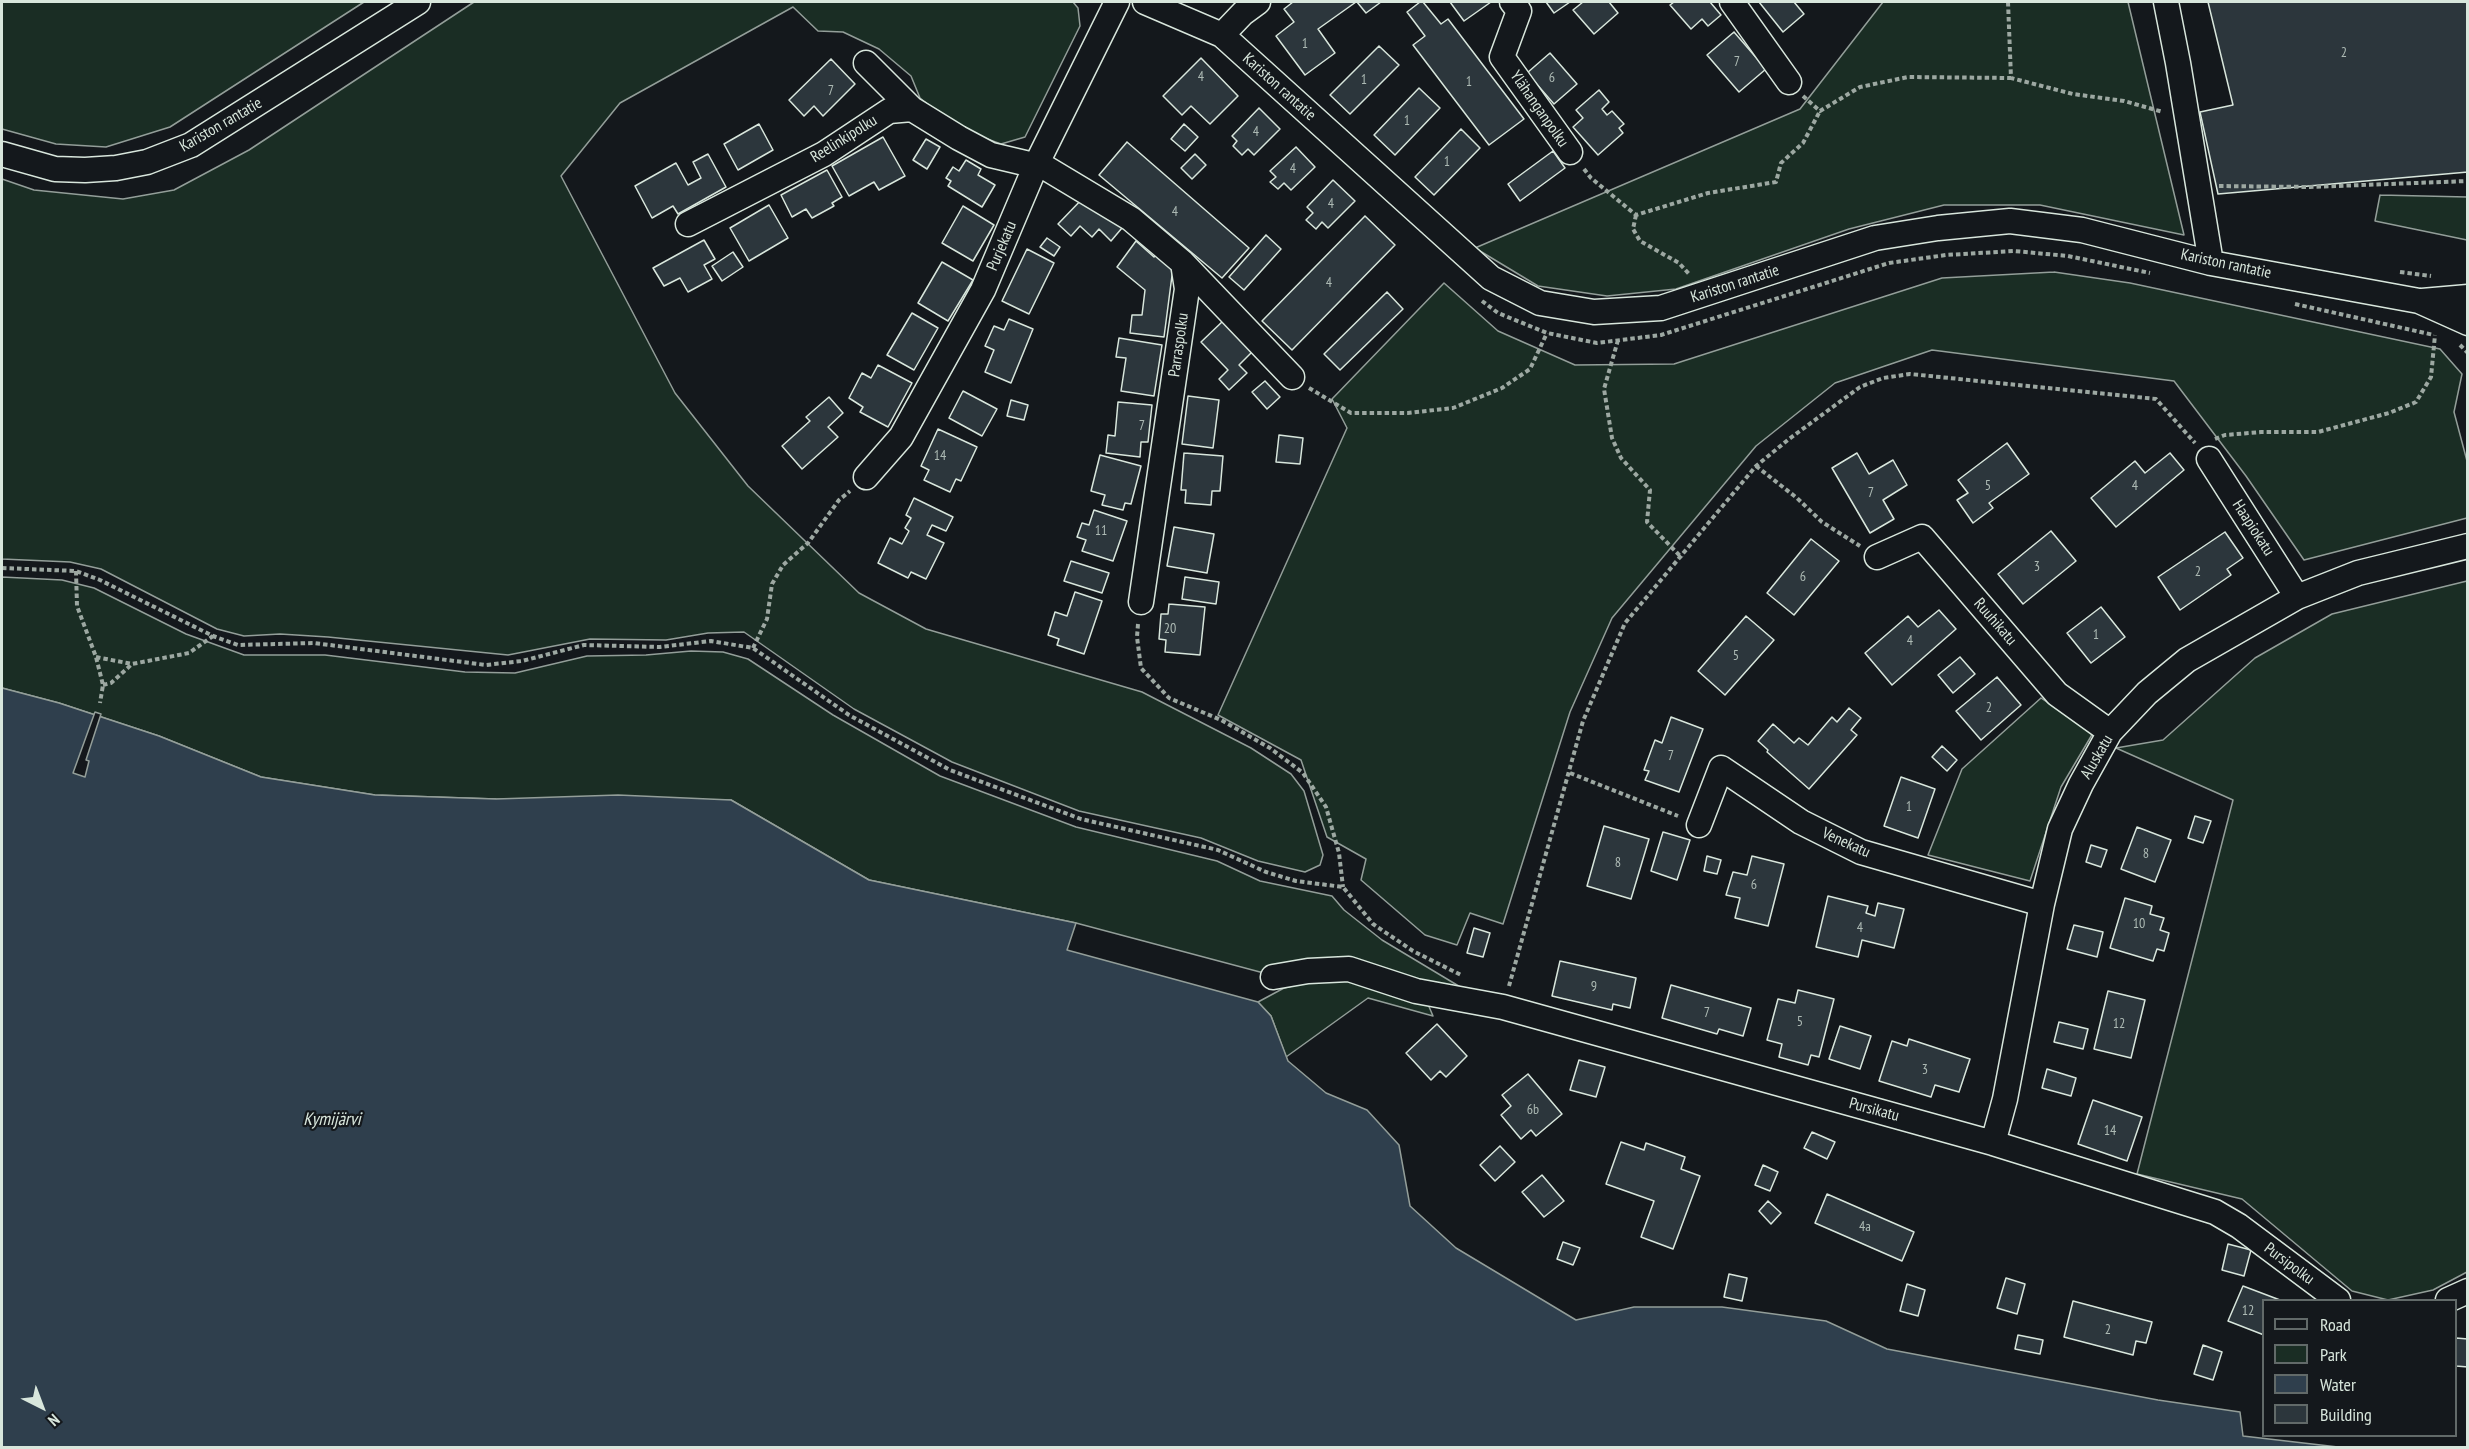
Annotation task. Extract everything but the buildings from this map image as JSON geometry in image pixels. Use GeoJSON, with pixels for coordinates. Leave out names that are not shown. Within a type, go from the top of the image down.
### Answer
{"type":"FeatureCollection","features":[{"type":"Feature","properties":{"kind":"street","name":"Kariston rantatie"},"geometry":{"type":"LineString","coordinates":[[2,154],[55,169],[106,169],[147,162],[191,145],[418,2]]}},
{"type":"Feature","properties":{"kind":"street","name":"Purjekatu"},"geometry":{"type":"LineString","coordinates":[[866,477],[900,437],[983,290],[1036,165],[1117,2]]}},
{"type":"Feature","properties":{"kind":"street","name":"Kariston rantatie"},"geometry":{"type":"LineString","coordinates":[[1144,2],[1222,35],[1491,278],[1540,303],[1594,312],[1661,308],[1875,238],[1938,228],[2010,221],[2082,230],[2211,263],[2420,301],[2468,297]]}},
{"type":"Feature","properties":{"kind":"street"},"geometry":{"type":"LineString","coordinates":[[1222,35],[1243,13],[1258,2]]}},
{"type":"Feature","properties":{"kind":"street","name":"Ylähanganpolku"},"geometry":{"type":"LineString","coordinates":[[1512,2],[1519,11],[1502,57],[1570,152]]}},
{"type":"Feature","properties":{"kind":"street"},"geometry":{"type":"LineString","coordinates":[[1732,2],[1789,82]]}},
{"type":"Feature","properties":{"kind":"street"},"geometry":{"type":"LineString","coordinates":[[2166,2],[2211,263]]}},
{"type":"Feature","properties":{"kind":"street"},"geometry":{"type":"LineString","coordinates":[[866,63],[912,109],[959,138],[991,155],[1046,168],[1131,219],[1183,263],[1292,377]]}},
{"type":"Feature","properties":{"kind":"street","name":"Reelinkipolku"},"geometry":{"type":"LineString","coordinates":[[688,224],[824,154],[889,111],[912,109]]}},
{"type":"Feature","properties":{"kind":"street","name":"Parraspolku"},"geometry":{"type":"LineString","coordinates":[[1141,602],[1187,289],[1183,263]]}},
{"type":"Feature","properties":{"kind":"street","name":"Kariston rantatie"},"geometry":{"type":"LineString","coordinates":[[2420,301],[2462,333]]}},
{"type":"Feature","properties":{"kind":"street","name":"Haapiokatu"},"geometry":{"type":"LineString","coordinates":[[2204,453],[2297,597]]}},
{"type":"Feature","properties":{"kind":"street","name":"Ruuhikatu"},"geometry":{"type":"LineString","coordinates":[[1877,557],[1922,537],[2057,694],[2110,732]]}},
{"type":"Feature","properties":{"kind":"street","name":"Aluskatu"},"geometry":{"type":"LineString","coordinates":[[1993,1143],[2005,1099],[2042,904],[2060,829],[2081,784],[2110,732],[2147,693],[2187,660],[2297,597],[2358,573],[2468,546]]}},
{"type":"Feature","properties":{"kind":"street","name":"Venekatu"},"geometry":{"type":"LineString","coordinates":[[1699,825],[1721,768],[1801,822],[1861,852],[2042,904]]}},
{"type":"Feature","properties":{"kind":"street","name":"Pursikatu"},"geometry":{"type":"LineString","coordinates":[[1273,977],[1308,970],[1349,969],[1416,991],[1503,1007],[1993,1143],[2215,1212],[2239,1226]]}},
{"type":"Feature","properties":{"kind":"street","name":"Pursipolku"},"geometry":{"type":"LineString","coordinates":[[2239,1226],[2337,1299]]}},
{"type":"Feature","properties":{"kind":"street"},"geometry":{"type":"LineString","coordinates":[[2450,1299],[2468,1291]]}},
{"type":"Feature","properties":{"kind":"path"},"geometry":{"type":"LineString","coordinates":[[2008,2],[2011,78]]}},
{"type":"Feature","properties":{"kind":"path"},"geometry":{"type":"LineString","coordinates":[[1636,215],[1708,193],[1776,182],[1781,163],[1803,143],[1820,111],[1860,87],[1908,78],[2011,78],[2073,94],[2124,101],[2188,120]]}},
{"type":"Feature","properties":{"kind":"path"},"geometry":{"type":"LineString","coordinates":[[1789,82],[1820,111]]}},
{"type":"Feature","properties":{"kind":"path"},"geometry":{"type":"LineString","coordinates":[[1570,152],[1591,178],[1636,215]]}},
{"type":"Feature","properties":{"kind":"path"},"geometry":{"type":"LineString","coordinates":[[2199,186],[2321,187],[2468,181]]}},
{"type":"Feature","properties":{"kind":"path"},"geometry":{"type":"LineString","coordinates":[[1636,215],[1633,230],[1640,241],[1679,263],[1706,294]]}},
{"type":"Feature","properties":{"kind":"path"},"geometry":{"type":"LineString","coordinates":[[1481,300],[1498,313],[1547,333],[1597,343],[1661,335],[1889,263],[1946,255],[2014,251],[2068,256],[2160,275]]}},
{"type":"Feature","properties":{"kind":"path"},"geometry":{"type":"LineString","coordinates":[[2389,271],[2434,276]]}},
{"type":"Feature","properties":{"kind":"path"},"geometry":{"type":"LineString","coordinates":[[2286,302],[2442,336]]}},
{"type":"Feature","properties":{"kind":"path"},"geometry":{"type":"LineString","coordinates":[[1292,377],[1351,413],[1408,413],[1453,408],[1502,388],[1530,369],[1547,333]]}},
{"type":"Feature","properties":{"kind":"path"},"geometry":{"type":"LineString","coordinates":[[2462,333],[2464,347],[2468,353]]}},
{"type":"Feature","properties":{"kind":"path"},"geometry":{"type":"LineString","coordinates":[[1503,1007],[1583,721],[1625,623],[1682,558],[1756,466],[1860,387],[1883,378],[1910,374],[2156,399],[2204,453],[2225,435],[2261,432],[2318,432],[2389,413],[2416,402],[2431,377],[2435,335]]}},
{"type":"Feature","properties":{"kind":"path"},"geometry":{"type":"LineString","coordinates":[[1618,340],[1604,389],[1612,438],[1621,458],[1650,490],[1647,522],[1682,558]]}},
{"type":"Feature","properties":{"kind":"path"},"geometry":{"type":"LineString","coordinates":[[1756,466],[1797,498],[1822,522],[1877,557]]}},
{"type":"Feature","properties":{"kind":"path"},"geometry":{"type":"LineString","coordinates":[[753,648],[767,619],[772,584],[783,566],[808,543],[839,500],[866,477]]}},
{"type":"Feature","properties":{"kind":"path"},"geometry":{"type":"LineString","coordinates":[[2,568],[76,572],[100,580],[213,636],[238,645],[314,643],[486,665],[522,661],[584,645],[660,647],[711,641],[753,648],[849,715],[950,771],[1080,819],[1218,850],[1266,872],[1296,881],[1343,887]]}},
{"type":"Feature","properties":{"kind":"path"},"geometry":{"type":"LineString","coordinates":[[76,572],[77,606],[96,657],[103,685],[100,703]]}},
{"type":"Feature","properties":{"kind":"path"},"geometry":{"type":"LineString","coordinates":[[1141,602],[1137,637],[1141,668],[1169,698],[1221,720],[1270,748],[1303,772],[1326,807],[1339,853],[1343,887],[1372,924],[1413,951],[1466,976]]}},
{"type":"Feature","properties":{"kind":"path"},"geometry":{"type":"LineString","coordinates":[[96,657],[132,664],[189,653],[213,636]]}},
{"type":"Feature","properties":{"kind":"path"},"geometry":{"type":"LineString","coordinates":[[103,685],[111,683],[132,664]]}},
{"type":"Feature","properties":{"kind":"path"},"geometry":{"type":"LineString","coordinates":[[1570,773],[1699,825]]}},
{"type":"Feature","properties":{"kind":"green space"},"geometry":{"type":"Polygon","coordinates":[[[2,2],[364,2],[170,127],[106,147],[56,144],[2,129],[2,2]]]}},
{"type":"Feature","properties":{"kind":"green space"},"geometry":{"type":"Polygon","coordinates":[[[474,2],[1073,2],[1078,8],[1080,26],[1025,137],[1001,144],[957,128],[920,98],[911,76],[879,49],[843,32],[818,31],[793,7],[620,103],[561,176],[675,393],[748,486],[859,593],[926,629],[1142,692],[1251,748],[1291,774],[1304,791],[1323,855],[1320,865],[1305,872],[1258,861],[1201,838],[1079,811],[952,762],[854,709],[744,632],[708,633],[666,640],[590,639],[508,655],[328,637],[280,634],[244,636],[217,629],[101,569],[70,562],[2,559],[2,179],[34,190],[123,199],[174,190],[249,150],[474,2]]]}},
{"type":"Feature","properties":{"kind":"green space"},"geometry":{"type":"Polygon","coordinates":[[[1883,2],[2128,2],[2184,235],[2040,205],[1944,205],[1849,229],[1676,289],[1607,296],[1538,286],[1475,248],[1800,109],[1883,2]]]}},
{"type":"Feature","properties":{"kind":"green space"},"geometry":{"type":"Polygon","coordinates":[[[2380,195],[2467,197],[2467,240],[2375,221],[2380,195]]]}},
{"type":"Feature","properties":{"kind":"green space"},"geometry":{"type":"Polygon","coordinates":[[[2054,272],[2130,283],[2440,349],[2462,374],[2454,412],[2467,461],[2467,518],[2304,560],[2246,476],[2174,381],[1932,350],[1835,383],[1756,446],[1612,618],[1570,712],[1503,924],[1470,913],[1457,945],[1425,935],[1361,880],[1366,859],[1327,837],[1301,760],[1218,715],[1347,428],[1332,399],[1444,283],[1498,331],[1575,365],[1674,364],[1942,278],[2054,272]]]}},
{"type":"Feature","properties":{"kind":"green space"},"geometry":{"type":"Polygon","coordinates":[[[2,577],[62,580],[94,588],[186,634],[244,655],[325,655],[465,672],[515,673],[587,656],[646,655],[691,651],[723,652],[748,659],[833,715],[940,776],[1076,827],[1217,861],[1260,881],[1332,896],[1344,910],[1382,940],[1462,988],[1452,991],[1325,959],[1260,972],[1076,923],[869,880],[731,800],[496,799],[375,795],[261,777],[159,736],[59,703],[2,688],[2,577]]]}},
{"type":"Feature","properties":{"kind":"green space"},"geometry":{"type":"Polygon","coordinates":[[[2467,581],[2467,1272],[2433,1290],[2392,1299],[2352,1291],[2242,1199],[2137,1174],[2233,800],[2116,748],[2163,740],[2255,658],[2332,614],[2467,581]]]}},
{"type":"Feature","properties":{"kind":"green space"},"geometry":{"type":"Polygon","coordinates":[[[2041,698],[2093,733],[2061,787],[2030,881],[1928,855],[1962,769],[2041,698]]]}},
{"type":"Feature","properties":{"kind":"green space"},"geometry":{"type":"Polygon","coordinates":[[[1329,977],[1368,980],[1427,1002],[1433,1016],[1368,998],[1286,1057],[1271,1016],[1258,1002],[1284,988],[1329,977]]]}},
{"type":"Feature","properties":{"kind":"water","name":"Kymijärvi"},"geometry":{"type":"Polygon","coordinates":[[[2,688],[59,703],[159,736],[261,777],[375,795],[496,799],[618,795],[731,800],[869,880],[1076,923],[1067,950],[1258,1002],[1271,1016],[1288,1061],[1326,1093],[1367,1110],[1399,1145],[1410,1206],[1456,1248],[1576,1320],[1634,1307],[1722,1307],[1826,1321],[1887,1349],[2158,1400],[2240,1412],[2243,1436],[2338,1447],[2,1447],[2,688]]]}},
{"type":"Feature","properties":{"kind":"pier"},"geometry":{"type":"Polygon","coordinates":[[[95,712],[101,714],[86,760],[89,761],[85,777],[73,773],[95,712]]]}}]}
